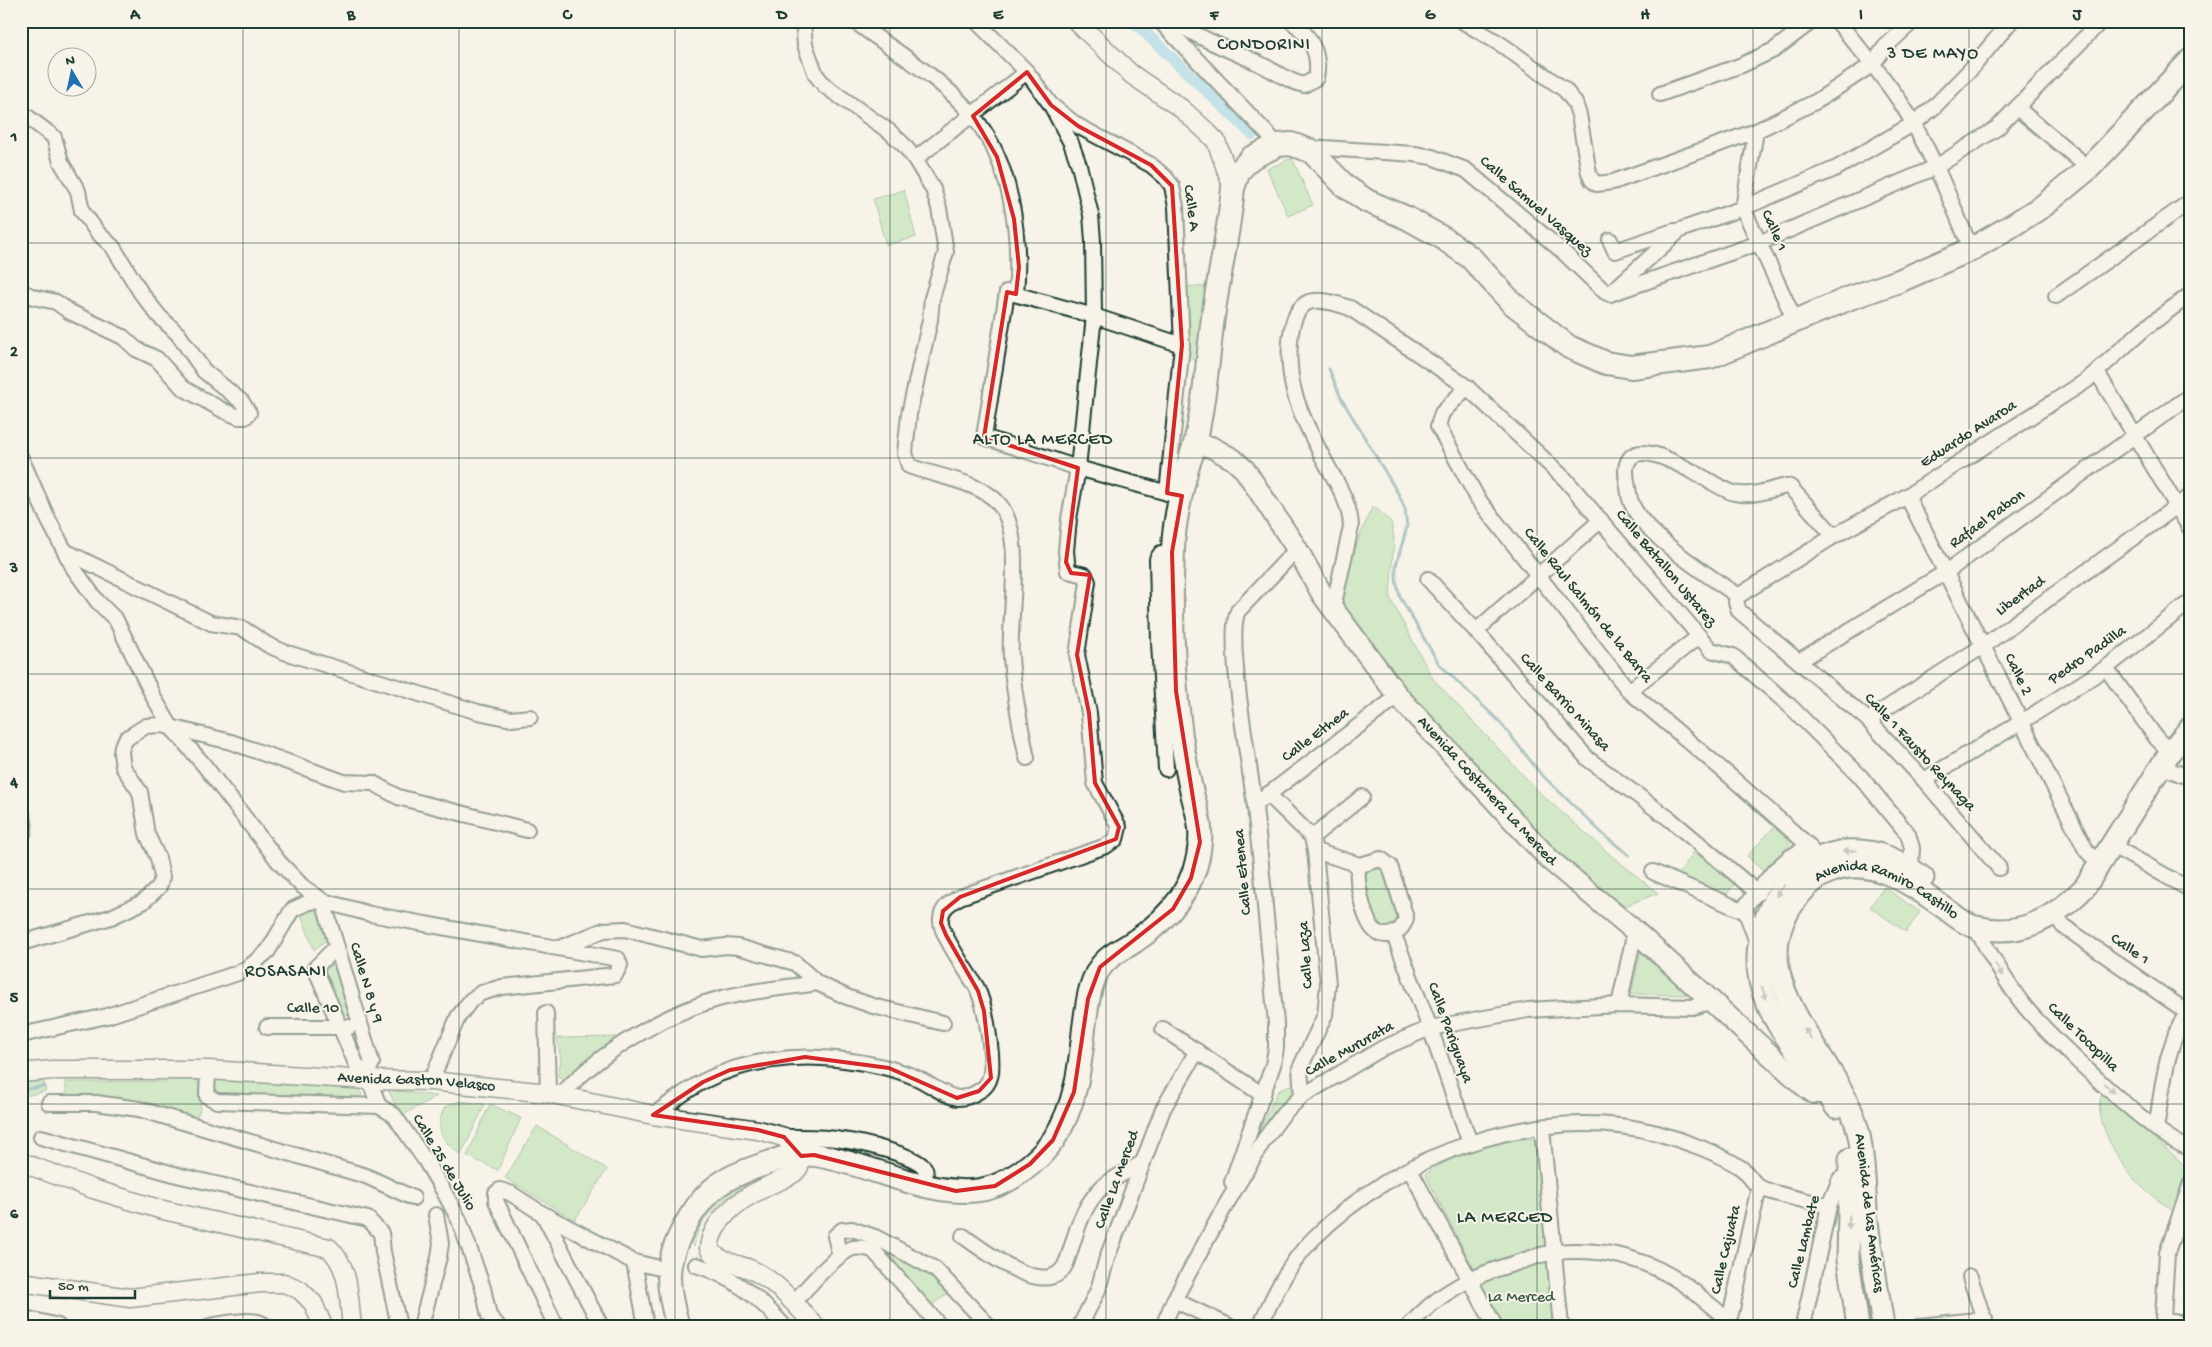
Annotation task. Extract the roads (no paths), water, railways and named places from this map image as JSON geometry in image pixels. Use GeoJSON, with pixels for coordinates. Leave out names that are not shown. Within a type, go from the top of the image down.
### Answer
{"type":"FeatureCollection","features":[{"type":"Feature","properties":{"kind":"highway"},"geometry":{"type":"LineString","coordinates":[[2083,164],[2191,42]]}},
{"type":"Feature","properties":{"kind":"highway"},"geometry":{"type":"LineString","coordinates":[[678,1326],[670,1299],[668,1270],[682,1229],[698,1203],[713,1187],[727,1177],[788,1156],[814,1155],[956,1191],[979,1191],[995,1186],[1030,1164],[1053,1140],[1067,1115],[1074,1092],[1088,999],[1100,967],[1110,956],[1161,921],[1173,909],[1191,878],[1200,842],[1200,834],[1199,820],[1182,738],[1176,691],[1172,552],[1175,495],[1196,444],[1233,188],[1239,171],[1251,158],[1275,146],[1291,144],[1311,151],[1345,186],[1366,201],[1407,218],[1457,248],[1470,258],[1512,303],[1568,347],[1606,363],[1632,367],[1710,358],[1793,317],[1969,243],[2083,164],[2191,60]]}},
{"type":"Feature","properties":{"kind":"main road","name":"Avenida Costanera La Merced"},"geometry":{"type":"LineString","coordinates":[[1196,444],[1211,447],[1233,459],[1245,470],[1297,548],[1322,594],[1398,696],[1550,860],[1635,930],[1710,1002],[1803,1085],[1814,1093],[1831,1085]]}},
{"type":"Feature","properties":{"kind":"main road","name":"Avenida Ramiro Castillo"},"geometry":{"type":"LineString","coordinates":[[1908,875],[1975,927],[2012,929],[2038,923],[2071,901],[2085,887],[2166,760],[2191,726]]}},
{"type":"Feature","properties":{"kind":"main road","name":"Avenida Ramiro Castillo"},"geometry":{"type":"LineString","coordinates":[[1816,860],[1840,868],[1859,867],[1880,862],[1908,875],[1971,913],[1989,917],[2008,918],[2054,913]]}},
{"type":"Feature","properties":{"kind":"main road","name":"Avenida Ramiro Castillo"},"geometry":{"type":"LineString","coordinates":[[1816,860],[1784,885],[1775,898],[1762,926],[1758,946],[1760,980],[1767,1002],[1776,1020],[1810,1068],[1823,1074],[1831,1085]]}},
{"type":"Feature","properties":{"kind":"main road","name":"Avenida Ramiro Castillo"},"geometry":{"type":"LineString","coordinates":[[1816,860],[1804,889],[1785,917],[1779,933],[1776,954],[1779,978],[1831,1085]]}},
{"type":"Feature","properties":{"kind":"main road","name":"Avenida de las Américas"},"geometry":{"type":"LineString","coordinates":[[1831,1085],[1853,1113],[1859,1132],[1857,1173],[1848,1260],[1858,1326]]}},
{"type":"Feature","properties":{"kind":"main road","name":"Avenida de las Américas"},"geometry":{"type":"LineString","coordinates":[[1857,1173],[1868,1223],[1883,1326]]}},
{"type":"Feature","properties":{"kind":"street"},"geometry":{"type":"LineString","coordinates":[[803,21],[805,46],[816,75],[825,86],[890,132],[915,159],[933,189],[939,208],[946,252],[932,298],[930,320],[909,414],[905,453],[909,466],[964,484],[987,494],[999,503],[1008,519],[1014,568],[1011,658],[1027,758]]}},
{"type":"Feature","properties":{"kind":"street"},"geometry":{"type":"LineString","coordinates":[[854,21],[922,70],[973,116],[993,148],[1003,171],[1014,219],[1019,267],[1016,294]]}},
{"type":"Feature","properties":{"kind":"street","name":"Calle A"},"geometry":{"type":"LineString","coordinates":[[976,21],[1027,72],[1051,105],[1086,131],[1151,165],[1172,186],[1176,208],[1182,344],[1175,495]]}},
{"type":"Feature","properties":{"kind":"street"},"geometry":{"type":"LineString","coordinates":[[1076,21],[1131,74],[1182,109],[1216,141],[1233,188]]}},
{"type":"Feature","properties":{"kind":"street"},"geometry":{"type":"LineString","coordinates":[[1160,21],[1275,146]]}},
{"type":"Feature","properties":{"kind":"street"},"geometry":{"type":"LineString","coordinates":[[1173,21],[1206,41],[1257,62],[1294,83],[1304,85],[1316,78],[1316,54],[1308,36],[1291,21]]}},
{"type":"Feature","properties":{"kind":"street"},"geometry":{"type":"LineString","coordinates":[[1462,21],[1502,45],[1565,90],[1580,115],[1589,173],[1592,180],[1597,184],[1612,182],[1756,131],[1817,100],[1873,64],[1885,47],[1913,21]]}},
{"type":"Feature","properties":{"kind":"street"},"geometry":{"type":"LineString","coordinates":[[1660,94],[1742,65],[1774,50],[1812,21]]}},
{"type":"Feature","properties":{"kind":"street"},"geometry":{"type":"LineString","coordinates":[[1837,21],[1873,64],[1914,124],[1936,167],[1969,243]]}},
{"type":"Feature","properties":{"kind":"street"},"geometry":{"type":"LineString","coordinates":[[1610,240],[1615,251],[1743,208],[1837,168],[1914,124],[1934,107],[1971,69],[2011,21]]}},
{"type":"Feature","properties":{"kind":"street"},"geometry":{"type":"LineString","coordinates":[[1610,294],[1759,243],[1936,167],[1997,128],[2101,21]]}},
{"type":"Feature","properties":{"kind":"street"},"geometry":{"type":"LineString","coordinates":[[915,159],[973,116],[1027,72]]}},
{"type":"Feature","properties":{"kind":"street"},"geometry":{"type":"LineString","coordinates":[[653,1115],[703,1082],[730,1070],[797,1058],[836,1058],[889,1068],[917,1078],[957,1098],[968,1097],[986,1086],[991,1078],[991,1062],[984,1010],[978,990],[946,935],[941,923],[943,911],[948,904],[960,897],[1106,846],[1116,839],[1118,832],[1115,817],[1095,783],[1089,713],[1077,654],[1088,582],[1086,575],[1068,571],[1066,562],[1069,519],[1078,468],[1094,316],[1090,215],[1071,143],[1051,105]]}},
{"type":"Feature","properties":{"kind":"street"},"geometry":{"type":"LineString","coordinates":[[2017,108],[2083,164]]}},
{"type":"Feature","properties":{"kind":"street"},"geometry":{"type":"LineString","coordinates":[[21,112],[54,137],[61,162],[78,191],[82,211],[98,233],[113,247],[141,293],[159,316],[178,334],[204,371],[242,402],[249,413],[245,417],[239,418],[224,412],[183,388],[157,359],[136,349],[123,337],[70,312],[56,302],[33,297],[21,291]]}},
{"type":"Feature","properties":{"kind":"street","name":"Calle 1"},"geometry":{"type":"LineString","coordinates":[[1756,131],[1743,208],[1793,317]]}},
{"type":"Feature","properties":{"kind":"street","name":"Calle Samuel Vasquez"},"geometry":{"type":"LineString","coordinates":[[1311,151],[1324,148],[1414,154],[1432,157],[1466,170],[1561,250],[1605,292],[1610,294]]}},
{"type":"Feature","properties":{"kind":"street"},"geometry":{"type":"LineString","coordinates":[[2056,296],[2191,201]]}},
{"type":"Feature","properties":{"kind":"street"},"geometry":{"type":"LineString","coordinates":[[1610,294],[1680,230]]}},
{"type":"Feature","properties":{"kind":"street"},"geometry":{"type":"LineString","coordinates":[[1175,495],[1078,468],[984,437],[1007,292],[1094,316],[1182,344]]}},
{"type":"Feature","properties":{"kind":"street","name":"Eduardo Avaroa"},"geometry":{"type":"LineString","coordinates":[[1738,596],[1834,536],[1907,496],[2097,372],[2144,329],[2191,294]]}},
{"type":"Feature","properties":{"kind":"street","name":"Calle Batallon Ustarez"},"geometry":{"type":"LineString","coordinates":[[1333,608],[1351,527],[1351,516],[1347,503],[1321,454],[1292,387],[1291,331],[1297,313],[1305,304],[1311,301],[1336,303],[1359,313],[1468,387],[1566,480],[1698,637],[1712,650],[1733,656],[1740,662],[1790,706],[1860,776],[1908,834],[1912,848],[1908,875]]}},
{"type":"Feature","properties":{"kind":"street"},"geometry":{"type":"LineString","coordinates":[[2097,372],[2178,505],[2191,530]]}},
{"type":"Feature","properties":{"kind":"street","name":"Calle Raul Salmón de la Barra"},"geometry":{"type":"LineString","coordinates":[[1468,387],[1442,414],[1438,426],[1478,498],[1629,691],[1731,776],[1816,860]]}},
{"type":"Feature","properties":{"kind":"street","name":"Rafael Pabon"},"geometry":{"type":"LineString","coordinates":[[1799,661],[1946,572],[2191,395]]}},
{"type":"Feature","properties":{"kind":"street"},"geometry":{"type":"LineString","coordinates":[[1738,596],[1662,542],[1640,519],[1629,499],[1626,468],[1631,456],[1638,452],[1659,455],[1732,492],[1755,493],[1786,486],[1790,487],[1834,536]]}},
{"type":"Feature","properties":{"kind":"street"},"geometry":{"type":"LineString","coordinates":[[21,458],[82,583],[116,620],[154,698],[171,727],[204,765],[279,862],[302,886],[323,901]]}},
{"type":"Feature","properties":{"kind":"street","name":"Calle 2"},"geometry":{"type":"LineString","coordinates":[[1907,496],[2020,723],[2086,850],[2100,865]]}},
{"type":"Feature","properties":{"kind":"street","name":"Libertad"},"geometry":{"type":"LineString","coordinates":[[1868,720],[1983,646],[2191,496]]}},
{"type":"Feature","properties":{"kind":"street"},"geometry":{"type":"LineString","coordinates":[[1476,631],[1601,520]]}},
{"type":"Feature","properties":{"kind":"street","name":"Calle Etenea"},"geometry":{"type":"LineString","coordinates":[[1224,1208],[1274,1057],[1276,1023],[1255,806],[1237,666],[1234,624],[1238,611],[1297,548]]}},
{"type":"Feature","properties":{"kind":"street"},"geometry":{"type":"LineString","coordinates":[[65,551],[211,623],[242,628],[268,645],[284,652],[478,712],[511,719],[530,718]]}},
{"type":"Feature","properties":{"kind":"street"},"geometry":{"type":"LineString","coordinates":[[1166,769],[1159,642],[1158,559],[1161,552],[1172,552]]}},
{"type":"Feature","properties":{"kind":"street","name":"Calle Barrio Minasa"},"geometry":{"type":"LineString","coordinates":[[1428,579],[1588,759],[1671,820],[1758,894]]}},
{"type":"Feature","properties":{"kind":"street","name":"Calle 1 Fausto Reynaga"},"geometry":{"type":"LineString","coordinates":[[1738,596],[1736,602],[1738,611],[1868,720],[1924,780],[2000,868]]}},
{"type":"Feature","properties":{"kind":"street","name":"Pedro Padilla"},"geometry":{"type":"LineString","coordinates":[[1924,780],[2020,723],[2106,668],[2191,601]]}},
{"type":"Feature","properties":{"kind":"street"},"geometry":{"type":"LineString","coordinates":[[1629,691],[1698,637]]}},
{"type":"Feature","properties":{"kind":"street"},"geometry":{"type":"LineString","coordinates":[[2106,668],[2157,739],[2166,760],[2191,778]]}},
{"type":"Feature","properties":{"kind":"street","name":"Calle Ethea"},"geometry":{"type":"LineString","coordinates":[[1255,806],[1268,794],[1398,696]]}},
{"type":"Feature","properties":{"kind":"street"},"geometry":{"type":"LineString","coordinates":[[21,943],[111,917],[143,902],[160,887],[162,877],[158,858],[147,834],[140,792],[123,767],[121,753],[122,746],[134,732],[156,724],[231,742],[344,782],[372,783],[398,797],[527,830]]}},
{"type":"Feature","properties":{"kind":"street"},"geometry":{"type":"LineString","coordinates":[[1268,794],[1313,844],[1360,865],[1381,859],[1390,866],[1406,918],[1400,932],[1394,935],[1379,933],[1369,923],[1356,877],[1360,865]]}},
{"type":"Feature","properties":{"kind":"street"},"geometry":{"type":"LineString","coordinates":[[1313,844],[1362,797]]}},
{"type":"Feature","properties":{"kind":"street"},"geometry":{"type":"LineString","coordinates":[[21,812],[25,822],[25,832],[21,838]]}},
{"type":"Feature","properties":{"kind":"street","name":"Calle Laza"},"geometry":{"type":"LineString","coordinates":[[1302,1096],[1300,1068],[1325,1015],[1328,984],[1313,844]]}},
{"type":"Feature","properties":{"kind":"street"},"geometry":{"type":"LineString","coordinates":[[2111,845],[2191,890]]}},
{"type":"Feature","properties":{"kind":"street"},"geometry":{"type":"LineString","coordinates":[[1758,946],[1746,912],[1747,904],[1758,894],[1775,870],[1790,857],[1816,860]]}},
{"type":"Feature","properties":{"kind":"street"},"geometry":{"type":"LineString","coordinates":[[1653,872],[1746,912]]}},
{"type":"Feature","properties":{"kind":"street"},"geometry":{"type":"LineString","coordinates":[[21,1035],[108,1016],[238,973],[254,964],[268,951],[292,910],[310,902],[323,901],[370,914],[612,956],[618,959],[620,965],[615,975],[502,988],[482,993],[471,1000],[458,1017],[431,1081]]}},
{"type":"Feature","properties":{"kind":"street","name":"Calle N 8 y 9"},"geometry":{"type":"LineString","coordinates":[[323,901],[372,1063],[368,1077]]}},
{"type":"Feature","properties":{"kind":"street","name":"Calle 1"},"geometry":{"type":"LineString","coordinates":[[2054,913],[2063,926],[2189,1010]]}},
{"type":"Feature","properties":{"kind":"street","name":"Calle Tocopilla"},"geometry":{"type":"LineString","coordinates":[[1975,927],[2000,971],[2027,1009],[2055,1040],[2156,1129],[2189,1146]]}},
{"type":"Feature","properties":{"kind":"street"},"geometry":{"type":"LineString","coordinates":[[562,947],[604,930],[625,929],[702,949],[726,946],[738,947],[781,959],[803,968],[817,983],[872,1006],[943,1023]]}},
{"type":"Feature","properties":{"kind":"street"},"geometry":{"type":"LineString","coordinates":[[1619,1004],[1635,930]]}},
{"type":"Feature","properties":{"kind":"street","name":"Calle Pariguaya"},"geometry":{"type":"LineString","coordinates":[[1394,935],[1430,1028],[1470,1143]]}},
{"type":"Feature","properties":{"kind":"street"},"geometry":{"type":"LineString","coordinates":[[336,947],[315,968],[357,1066],[368,1077]]}},
{"type":"Feature","properties":{"kind":"street"},"geometry":{"type":"LineString","coordinates":[[546,1013],[555,1094],[623,1044],[676,1013],[721,998],[817,983]]}},
{"type":"Feature","properties":{"kind":"street","name":"Calle Mururata"},"geometry":{"type":"LineString","coordinates":[[1163,1326],[1174,1300],[1224,1208],[1264,1140],[1284,1113],[1302,1096],[1383,1048],[1430,1028],[1528,1010],[1619,1004],[1692,1008],[1710,1002]]}},
{"type":"Feature","properties":{"kind":"street"},"geometry":{"type":"LineString","coordinates":[[2156,1129],[2173,1044],[2179,1024],[2189,1010]]}},
{"type":"Feature","properties":{"kind":"street","name":"Calle 10"},"geometry":{"type":"LineString","coordinates":[[267,1027],[360,1026]]}},
{"type":"Feature","properties":{"kind":"street"},"geometry":{"type":"LineString","coordinates":[[1163,1029],[1262,1095]]}},
{"type":"Feature","properties":{"kind":"street","name":"Calle La Merced"},"geometry":{"type":"LineString","coordinates":[[1080,1326],[1098,1290],[1107,1258],[1163,1109],[1197,1051]]}},
{"type":"Feature","properties":{"kind":"street","name":"Avenida Gaston Velasco"},"geometry":{"type":"LineString","coordinates":[[21,1073],[53,1070],[208,1070],[431,1081],[555,1094],[653,1115],[758,1130],[784,1137]]}},
{"type":"Feature","properties":{"kind":"street"},"geometry":{"type":"LineString","coordinates":[[208,1070],[207,1096],[217,1101],[380,1106]]}},
{"type":"Feature","properties":{"kind":"street","name":"Calle 25 de Julio"},"geometry":{"type":"LineString","coordinates":[[368,1077],[380,1106],[394,1115],[440,1185],[462,1229],[483,1288],[489,1316],[498,1326]]}},
{"type":"Feature","properties":{"kind":"street"},"geometry":{"type":"LineString","coordinates":[[49,1103],[96,1103],[139,1109],[366,1176],[413,1198]]}},
{"type":"Feature","properties":{"kind":"street"},"geometry":{"type":"LineString","coordinates":[[1260,1326],[1286,1272],[1312,1240],[1344,1210],[1376,1188],[1410,1170],[1470,1143],[1504,1133],[1582,1124],[1620,1125],[1658,1134],[1717,1156],[1741,1168],[1760,1187],[1829,1206]]}},
{"type":"Feature","properties":{"kind":"street"},"geometry":{"type":"LineString","coordinates":[[1542,1128],[1561,1326]]}},
{"type":"Feature","properties":{"kind":"street"},"geometry":{"type":"LineString","coordinates":[[41,1137],[181,1176],[368,1219],[382,1233],[383,1252],[399,1326]]}},
{"type":"Feature","properties":{"kind":"street"},"geometry":{"type":"LineString","coordinates":[[784,1137],[842,1140],[885,1150],[917,1162],[925,1168],[924,1184]]}},
{"type":"Feature","properties":{"kind":"street"},"geometry":{"type":"LineString","coordinates":[[784,1137],[801,1156],[801,1163],[795,1172],[759,1190],[724,1216],[710,1239],[711,1253],[752,1270],[779,1287],[815,1326]]}},
{"type":"Feature","properties":{"kind":"street"},"geometry":{"type":"LineString","coordinates":[[21,1162],[83,1186],[159,1209],[310,1242],[328,1248],[338,1256],[345,1272],[352,1326]]}},
{"type":"Feature","properties":{"kind":"street"},"geometry":{"type":"LineString","coordinates":[[963,1236],[1012,1269],[1030,1276],[1051,1276],[1066,1263],[1075,1230],[1096,1194],[1142,1164]]}},
{"type":"Feature","properties":{"kind":"street"},"geometry":{"type":"LineString","coordinates":[[1410,1170],[1495,1326]]}},
{"type":"Feature","properties":{"kind":"street","name":"Calle Lambate"},"geometry":{"type":"LineString","coordinates":[[1803,1326],[1829,1206],[1840,1179],[1857,1173]]}},
{"type":"Feature","properties":{"kind":"street"},"geometry":{"type":"LineString","coordinates":[[2191,1183],[2167,1253],[2163,1318],[2166,1321],[2191,1325]]}},
{"type":"Feature","properties":{"kind":"street","name":"Calle Cajuata"},"geometry":{"type":"LineString","coordinates":[[1731,1324],[1760,1187]]}},
{"type":"Feature","properties":{"kind":"street"},"geometry":{"type":"LineString","coordinates":[[556,1326],[496,1201],[496,1192],[505,1191],[543,1214],[634,1262],[668,1270]]}},
{"type":"Feature","properties":{"kind":"street"},"geometry":{"type":"LineString","coordinates":[[543,1214],[601,1326]]}},
{"type":"Feature","properties":{"kind":"street"},"geometry":{"type":"LineString","coordinates":[[421,1326],[441,1243],[436,1215]]}},
{"type":"Feature","properties":{"kind":"street"},"geometry":{"type":"LineString","coordinates":[[840,1256],[835,1236],[842,1230],[852,1229],[876,1237],[935,1269],[989,1326]]}},
{"type":"Feature","properties":{"kind":"street"},"geometry":{"type":"LineString","coordinates":[[794,1302],[840,1256],[851,1249],[866,1248],[873,1250],[940,1326]]}},
{"type":"Feature","properties":{"kind":"street"},"geometry":{"type":"LineString","coordinates":[[1409,1326],[1442,1295],[1469,1278],[1555,1252],[1591,1251],[1620,1254],[1651,1264],[1687,1285],[1731,1324]]}},
{"type":"Feature","properties":{"kind":"street"},"geometry":{"type":"LineString","coordinates":[[634,1262],[646,1326]]}},
{"type":"Feature","properties":{"kind":"street"},"geometry":{"type":"LineString","coordinates":[[696,1265],[731,1279],[764,1303],[784,1326]]}},
{"type":"Feature","properties":{"kind":"street"},"geometry":{"type":"LineString","coordinates":[[741,1266],[744,1289]]}},
{"type":"Feature","properties":{"kind":"street"},"geometry":{"type":"LineString","coordinates":[[1920,1326],[1985,1323],[1970,1277]]}},
{"type":"Feature","properties":{"kind":"street"},"geometry":{"type":"LineString","coordinates":[[21,1282],[130,1298],[260,1283],[284,1283],[300,1290],[313,1303],[323,1326]]}},
{"type":"Feature","properties":{"kind":"street"},"geometry":{"type":"LineString","coordinates":[[1174,1300],[1229,1326]]}},
{"type":"Feature","properties":{"kind":"street"},"geometry":{"type":"LineString","coordinates":[[21,1317],[58,1326]]}},
{"type":"Feature","properties":{"kind":"street"},"geometry":{"type":"LineString","coordinates":[[210,1326],[258,1321],[265,1326]]}},
{"type":"Feature","properties":{"kind":"waterway"},"geometry":{"type":"LineString","coordinates":[[1133,21],[1252,134]]}},
{"type":"Feature","properties":{"kind":"waterway"},"geometry":{"type":"LineString","coordinates":[[1329,369],[1341,398],[1399,495],[1405,509],[1407,527],[1396,565],[1396,580],[1400,597],[1439,664],[1500,722],[1540,773],[1605,836],[1629,855]]}},
{"type":"Feature","properties":{"kind":"waterway"},"geometry":{"type":"LineString","coordinates":[[21,1090],[45,1086]]}},
{"type":"Feature","properties":{"kind":"district","name":"CONDORINI"},"geometry":{"type":"Point","coordinates":[1264,45]}},
{"type":"Feature","properties":{"kind":"district","name":"3 DE MAYO"},"geometry":{"type":"Point","coordinates":[1933,54]}},
{"type":"Feature","properties":{"kind":"district","name":"ALTO LA MERCED"},"geometry":{"type":"Point","coordinates":[1043,440]}},
{"type":"Feature","properties":{"kind":"district","name":"ROSASANI"},"geometry":{"type":"Point","coordinates":[286,972]}},
{"type":"Feature","properties":{"kind":"district","name":"LA MERCED"},"geometry":{"type":"Point","coordinates":[1505,1218]}},
{"type":"Feature","properties":{"kind":"park label","name":"La Merced"},"geometry":{"type":"Point","coordinates":[1521,1298]}}]}
